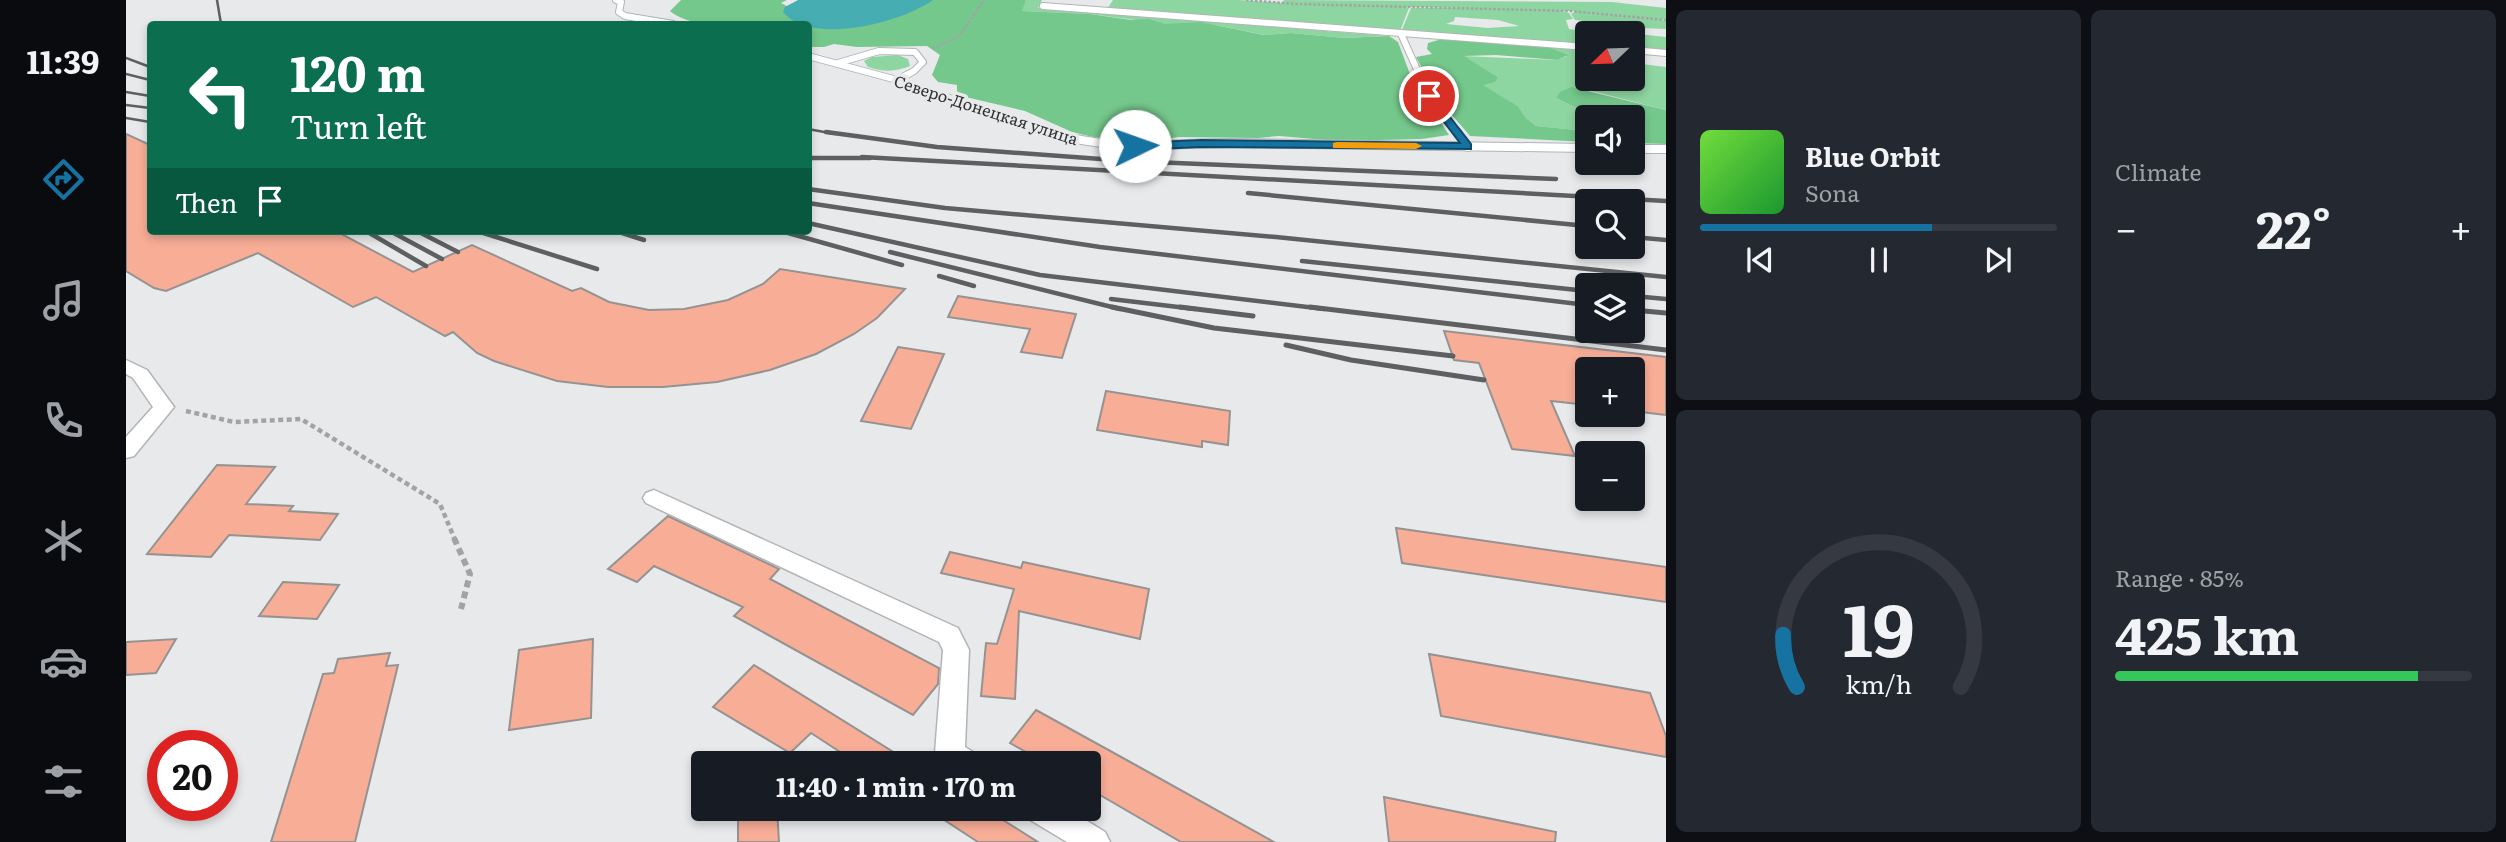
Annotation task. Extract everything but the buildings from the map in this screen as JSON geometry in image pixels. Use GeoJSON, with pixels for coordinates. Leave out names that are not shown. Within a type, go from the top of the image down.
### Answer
{"type":"FeatureCollection","features":[{"type":"Feature","properties":{"kind":"street"},"geometry":{"type":"LineString","coordinates":[[126,451],[164,407],[133,370]]}},
{"type":"Feature","properties":{"kind":"street"},"geometry":{"type":"LineString","coordinates":[[654,498],[949,635],[956,650],[950,751]]}},
{"type":"Feature","properties":{"kind":"street"},"geometry":{"type":"LineString","coordinates":[[1059,821],[1094,842]]}},
{"type":"Feature","properties":{"kind":"lane"},"geometry":{"type":"LineString","coordinates":[[616,0],[621,2],[619,12],[625,16],[655,21]]}},
{"type":"Feature","properties":{"kind":"lane"},"geometry":{"type":"LineString","coordinates":[[1042,6],[1575,46]]}},
{"type":"Feature","properties":{"kind":"lane"},"geometry":{"type":"LineString","coordinates":[[1401,34],[1429,96],[1468,147]]}},
{"type":"Feature","properties":{"kind":"lane"},"geometry":{"type":"LineString","coordinates":[[838,63],[879,51],[915,52],[923,62],[914,72],[897,80]]}},
{"type":"Feature","properties":{"kind":"lane"},"geometry":{"type":"LineString","coordinates":[[1645,51],[1666,53]]}},
{"type":"Feature","properties":{"kind":"lane","name":"Северо-Донецкая улица"},"geometry":{"type":"LineString","coordinates":[[812,56],[897,80],[1079,142],[1135,146],[1213,143],[1575,148]]}},
{"type":"Feature","properties":{"kind":"lane"},"geometry":{"type":"LineString","coordinates":[[1645,149],[1666,149]]}},
{"type":"Feature","properties":{"kind":"path"},"geometry":{"type":"LineString","coordinates":[[915,52],[956,41],[970,26],[984,0]]}},
{"type":"Feature","properties":{"kind":"path"},"geometry":{"type":"LineString","coordinates":[[1245,0],[1296,4],[1570,11],[1666,20]]}},
{"type":"Feature","properties":{"kind":"path"},"geometry":{"type":"LineString","coordinates":[[164,407],[234,422],[301,419],[440,504],[470,574],[461,609]]}},
{"type":"Feature","properties":{"kind":"green space"},"geometry":{"type":"Polygon","coordinates":[[[681,0],[787,0],[781,3],[791,8],[930,0],[1026,0],[1022,11],[1090,14],[1131,20],[1149,19],[1165,24],[1200,22],[1264,35],[1291,33],[1344,38],[1389,36],[1398,42],[1411,77],[1449,135],[1422,139],[1338,141],[1279,136],[1178,137],[1160,140],[1093,137],[1072,132],[1025,111],[957,95],[957,85],[938,82],[932,75],[940,55],[927,46],[857,47],[834,44],[812,47],[812,21],[692,21],[670,11],[681,0]]]}},
{"type":"Feature","properties":{"kind":"green space"},"geometry":{"type":"Polygon","coordinates":[[[1026,0],[1042,0],[1038,8],[1389,36],[1344,38],[1291,33],[1265,35],[1215,25],[1165,24],[1090,14],[1021,11],[1026,0]]]}},
{"type":"Feature","properties":{"kind":"green space"},"geometry":{"type":"Polygon","coordinates":[[[1113,0],[1239,0],[1283,3],[1284,0],[1612,2],[1666,8],[1666,20],[1657,19],[1666,21],[1666,29],[1645,28],[1645,21],[1575,20],[1571,14],[1576,11],[1562,11],[1569,13],[1573,19],[1566,20],[1569,29],[1575,30],[1575,44],[1401,32],[1411,8],[1466,8],[1406,7],[1409,8],[1400,31],[1385,28],[1388,31],[1107,9],[1113,0]],[[1455,17],[1454,21],[1446,24],[1488,28],[1519,26],[1498,20],[1455,17]]]}},
{"type":"Feature","properties":{"kind":"green space"},"geometry":{"type":"Polygon","coordinates":[[[1645,35],[1666,37],[1666,51],[1645,49],[1645,35]]]}},
{"type":"Feature","properties":{"kind":"green space"},"geometry":{"type":"Polygon","coordinates":[[[1442,39],[1546,46],[1568,55],[1558,60],[1496,55],[1464,56],[1498,77],[1495,82],[1483,85],[1518,106],[1536,126],[1575,130],[1575,141],[1470,136],[1440,101],[1416,57],[1432,54],[1427,49],[1428,43],[1442,39]]]}},
{"type":"Feature","properties":{"kind":"green space"},"geometry":{"type":"Polygon","coordinates":[[[1546,46],[1575,48],[1575,91],[1592,91],[1556,98],[1575,107],[1575,130],[1536,126],[1518,106],[1482,85],[1498,77],[1463,56],[1558,60],[1567,56],[1546,46]]]}},
{"type":"Feature","properties":{"kind":"green space"},"geometry":{"type":"Polygon","coordinates":[[[898,55],[908,59],[910,66],[884,70],[868,67],[864,61],[872,57],[898,55]]]}},
{"type":"Feature","properties":{"kind":"green space"},"geometry":{"type":"Polygon","coordinates":[[[1645,64],[1666,67],[1666,110],[1592,91],[1645,91],[1645,64]]]}},
{"type":"Feature","properties":{"kind":"green space"},"geometry":{"type":"Polygon","coordinates":[[[1571,87],[1575,88],[1575,91],[1588,91],[1666,110],[1666,144],[1645,143],[1645,105],[1575,105],[1575,107],[1556,98],[1560,92],[1571,87]]]}},
{"type":"Feature","properties":{"kind":"water"},"geometry":{"type":"Polygon","coordinates":[[[798,0],[933,0],[919,9],[879,23],[834,29],[812,27],[812,21],[795,21],[783,12],[785,7],[798,0]]]}},
{"type":"Feature","properties":{"kind":"railway"},"geometry":{"type":"LineString","coordinates":[[217,0],[220,21]]}},
{"type":"Feature","properties":{"kind":"railway"},"geometry":{"type":"LineString","coordinates":[[126,58],[147,66]]}},
{"type":"Feature","properties":{"kind":"railway"},"geometry":{"type":"LineString","coordinates":[[126,74],[147,79]]}},
{"type":"Feature","properties":{"kind":"railway"},"geometry":{"type":"LineString","coordinates":[[126,92],[147,96]]}},
{"type":"Feature","properties":{"kind":"railway"},"geometry":{"type":"LineString","coordinates":[[126,105],[147,108]]}},
{"type":"Feature","properties":{"kind":"railway"},"geometry":{"type":"LineString","coordinates":[[126,118],[147,122]]}},
{"type":"Feature","properties":{"kind":"railway"},"geometry":{"type":"LineString","coordinates":[[812,130],[835,134]]}},
{"type":"Feature","properties":{"kind":"railway"},"geometry":{"type":"LineString","coordinates":[[826,132],[937,147],[1128,161],[1556,179]]}},
{"type":"Feature","properties":{"kind":"railway"},"geometry":{"type":"LineString","coordinates":[[862,157],[1666,201]]}},
{"type":"Feature","properties":{"kind":"railway"},"geometry":{"type":"LineString","coordinates":[[812,158],[870,158]]}},
{"type":"Feature","properties":{"kind":"railway"},"geometry":{"type":"LineString","coordinates":[[812,190],[945,208],[1276,237],[1666,277]]}},
{"type":"Feature","properties":{"kind":"railway"},"geometry":{"type":"LineString","coordinates":[[1248,193],[1575,225]]}},
{"type":"Feature","properties":{"kind":"railway"},"geometry":{"type":"LineString","coordinates":[[812,204],[1100,247],[1575,304]]}},
{"type":"Feature","properties":{"kind":"railway"},"geometry":{"type":"LineString","coordinates":[[812,224],[1040,275],[1324,309]]}},
{"type":"Feature","properties":{"kind":"railway"},"geometry":{"type":"LineString","coordinates":[[373,235],[426,266]]}},
{"type":"Feature","properties":{"kind":"railway"},"geometry":{"type":"LineString","coordinates":[[397,235],[442,259]]}},
{"type":"Feature","properties":{"kind":"railway"},"geometry":{"type":"LineString","coordinates":[[425,235],[458,252]]}},
{"type":"Feature","properties":{"kind":"railway"},"geometry":{"type":"LineString","coordinates":[[490,235],[597,269]]}},
{"type":"Feature","properties":{"kind":"railway"},"geometry":{"type":"LineString","coordinates":[[628,235],[644,240]]}},
{"type":"Feature","properties":{"kind":"railway"},"geometry":{"type":"LineString","coordinates":[[795,235],[902,265]]}},
{"type":"Feature","properties":{"kind":"railway"},"geometry":{"type":"LineString","coordinates":[[1645,238],[1666,240]]}},
{"type":"Feature","properties":{"kind":"railway"},"geometry":{"type":"LineString","coordinates":[[890,252],[1120,309]]}},
{"type":"Feature","properties":{"kind":"railway"},"geometry":{"type":"LineString","coordinates":[[1302,261],[1575,290]]}},
{"type":"Feature","properties":{"kind":"railway"},"geometry":{"type":"LineString","coordinates":[[939,276],[974,286]]}},
{"type":"Feature","properties":{"kind":"railway"},"geometry":{"type":"LineString","coordinates":[[1645,297],[1666,299]]}},
{"type":"Feature","properties":{"kind":"railway"},"geometry":{"type":"LineString","coordinates":[[1111,299],[1195,309]]}},
{"type":"Feature","properties":{"kind":"railway"},"geometry":{"type":"LineString","coordinates":[[1112,307],[1214,328],[1453,356]]}},
{"type":"Feature","properties":{"kind":"railway"},"geometry":{"type":"LineString","coordinates":[[1180,307],[1253,316]]}},
{"type":"Feature","properties":{"kind":"railway"},"geometry":{"type":"LineString","coordinates":[[1310,307],[1666,350]]}},
{"type":"Feature","properties":{"kind":"railway"},"geometry":{"type":"LineString","coordinates":[[1645,311],[1666,313]]}},
{"type":"Feature","properties":{"kind":"railway"},"geometry":{"type":"LineString","coordinates":[[1286,345],[1351,360],[1484,380]]}},
{"type":"Feature","properties":{"kind":"slow traffic"},"geometry":{"type":"LineString","coordinates":[[1337,146],[1416,146]]}},
{"type":"Feature","properties":{"kind":"route"},"geometry":{"type":"LineString","coordinates":[[1135,146],[1201,143],[1468,147],[1429,96]]}}]}
